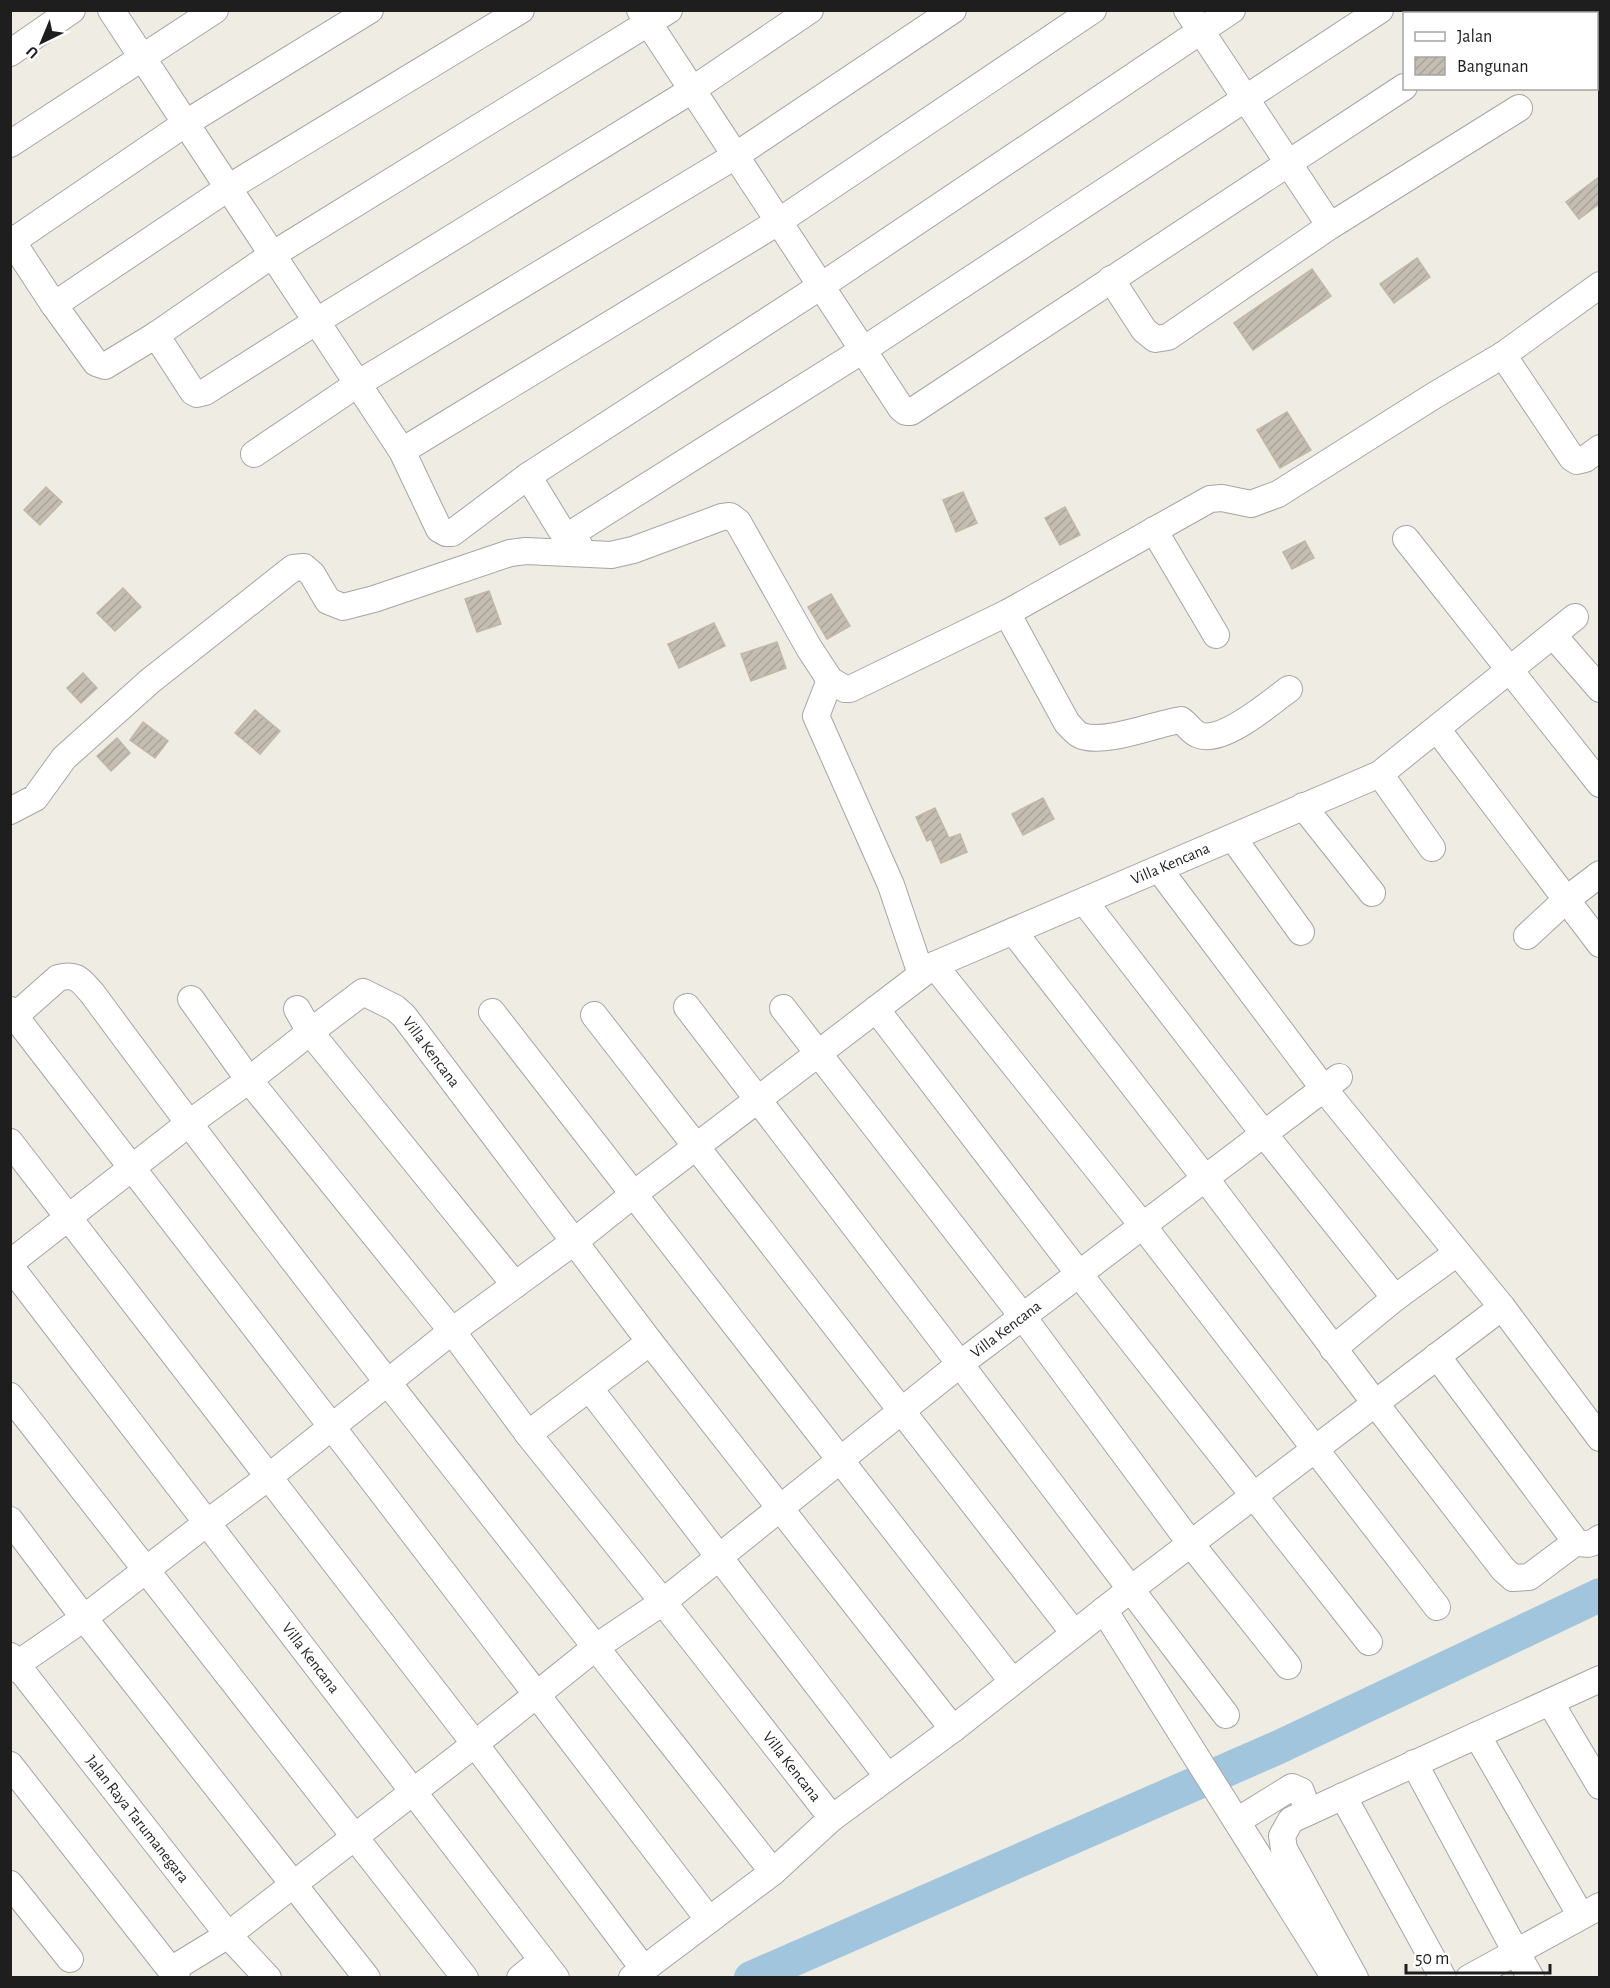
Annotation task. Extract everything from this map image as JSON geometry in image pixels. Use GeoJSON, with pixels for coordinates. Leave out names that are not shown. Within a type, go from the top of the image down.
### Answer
{"type":"FeatureCollection","features":[{"type":"Feature","properties":{"kind":"street"},"geometry":{"type":"LineString","coordinates":[[10,53],[72,10]]}},
{"type":"Feature","properties":{"kind":"street"},"geometry":{"type":"LineString","coordinates":[[111,10],[359,383],[402,451],[439,529],[446,533],[452,532],[528,476],[821,286],[1194,21],[1232,10]]}},
{"type":"Feature","properties":{"kind":"street"},"geometry":{"type":"LineString","coordinates":[[10,144],[215,10]]}},
{"type":"Feature","properties":{"kind":"street"},"geometry":{"type":"LineString","coordinates":[[370,10],[186,123],[12,239],[54,305],[96,363],[108,364],[156,335],[272,255],[653,15],[692,90],[901,408],[906,412],[911,412],[1403,88]]}},
{"type":"Feature","properties":{"kind":"street"},"geometry":{"type":"LineString","coordinates":[[54,305],[228,188],[521,10]]}},
{"type":"Feature","properties":{"kind":"street"},"geometry":{"type":"LineString","coordinates":[[156,335],[194,392],[201,394],[692,90],[810,10]]}},
{"type":"Feature","properties":{"kind":"street"},"geometry":{"type":"LineString","coordinates":[[254,453],[359,383],[735,156],[953,10]]}},
{"type":"Feature","properties":{"kind":"street"},"geometry":{"type":"LineString","coordinates":[[402,451],[778,222],[1093,10]]}},
{"type":"Feature","properties":{"kind":"street"},"geometry":{"type":"LineString","coordinates":[[565,535],[581,528],[863,350],[1380,10]]}},
{"type":"Feature","properties":{"kind":"street"},"geometry":{"type":"LineString","coordinates":[[1194,21],[1330,226]]}},
{"type":"Feature","properties":{"kind":"street"},"geometry":{"type":"LineString","coordinates":[[1111,279],[1144,330],[1155,339],[1168,337],[1330,226],[1519,108]]}},
{"type":"Feature","properties":{"kind":"street"},"geometry":{"type":"LineString","coordinates":[[10,811],[35,798],[64,758],[150,681],[293,568],[304,567],[312,574],[328,601],[343,607],[374,599],[510,553],[526,551],[611,555],[633,550],[730,516],[738,522],[830,680],[845,689],[850,689],[1007,613],[1215,498],[1251,504],[1278,494],[1503,355],[1599,285]]}},
{"type":"Feature","properties":{"kind":"street"},"geometry":{"type":"LineString","coordinates":[[1503,355],[1572,458],[1577,461],[1581,460],[1599,448]]}},
{"type":"Feature","properties":{"kind":"street"},"geometry":{"type":"LineString","coordinates":[[528,476],[565,535],[591,554]]}},
{"type":"Feature","properties":{"kind":"street"},"geometry":{"type":"LineString","coordinates":[[1154,530],[1216,635]]}},
{"type":"Feature","properties":{"kind":"street"},"geometry":{"type":"LineString","coordinates":[[1406,540],[1599,784]]}},
{"type":"Feature","properties":{"kind":"street"},"geometry":{"type":"LineString","coordinates":[[1007,613],[1068,723],[1083,736],[1096,737],[1130,732],[1181,720],[1200,735],[1222,733],[1249,718],[1289,689]]}},
{"type":"Feature","properties":{"kind":"street","name":"Villa Kencana"},"geometry":{"type":"LineString","coordinates":[[12,1663],[84,1618],[270,1476],[452,1331],[575,1241],[927,970],[1380,774],[1575,617]]}},
{"type":"Feature","properties":{"kind":"street"},"geometry":{"type":"LineString","coordinates":[[1553,635],[1599,689]]}},
{"type":"Feature","properties":{"kind":"street"},"geometry":{"type":"LineString","coordinates":[[830,680],[816,716],[927,970],[1143,1226],[1437,1607]]}},
{"type":"Feature","properties":{"kind":"street"},"geometry":{"type":"LineString","coordinates":[[1437,729],[1599,944]]}},
{"type":"Feature","properties":{"kind":"street"},"geometry":{"type":"LineString","coordinates":[[1380,774],[1432,848]]}},
{"type":"Feature","properties":{"kind":"street"},"geometry":{"type":"LineString","coordinates":[[1303,806],[1372,893]]}},
{"type":"Feature","properties":{"kind":"street"},"geometry":{"type":"LineString","coordinates":[[1233,838],[1301,932]]}},
{"type":"Feature","properties":{"kind":"street"},"geometry":{"type":"LineString","coordinates":[[1160,869],[1331,1083],[1457,1252],[1502,1306],[1599,1438]]}},
{"type":"Feature","properties":{"kind":"street"},"geometry":{"type":"LineString","coordinates":[[1527,936],[1566,899],[1599,874]]}},
{"type":"Feature","properties":{"kind":"street"},"geometry":{"type":"LineString","coordinates":[[1084,901],[1263,1134],[1395,1298]]}},
{"type":"Feature","properties":{"kind":"street"},"geometry":{"type":"LineString","coordinates":[[1013,932],[1205,1178],[1374,1403],[1503,1569],[1513,1578],[1529,1577],[1588,1540],[1437,1356]]}},
{"type":"Feature","properties":{"kind":"street"},"geometry":{"type":"LineString","coordinates":[[708,1920],[13,1013],[58,978],[67,976],[79,979],[92,993],[189,1124],[389,1383],[773,1872]]}},
{"type":"Feature","properties":{"kind":"street","name":"Villa Kencana"},"geometry":{"type":"LineString","coordinates":[[520,1977],[549,1969],[10,1265],[189,1124],[363,992],[395,1008],[404,1016],[650,1342],[953,1730]]}},
{"type":"Feature","properties":{"kind":"street","name":"Villa Kencana"},"geometry":{"type":"LineString","coordinates":[[191,999],[249,1080],[452,1331],[528,1434],[832,1818]]}},
{"type":"Feature","properties":{"kind":"street","name":"Villa Kencana"},"geometry":{"type":"LineString","coordinates":[[687,1008],[1226,1714]]}},
{"type":"Feature","properties":{"kind":"street"},"geometry":{"type":"LineString","coordinates":[[783,1008],[1023,1317],[1191,1544],[1288,1666]]}},
{"type":"Feature","properties":{"kind":"street"},"geometry":{"type":"LineString","coordinates":[[297,1009],[310,1032],[515,1285]]}},
{"type":"Feature","properties":{"kind":"street"},"geometry":{"type":"LineString","coordinates":[[876,1009],[1079,1274],[1369,1642]]}},
{"type":"Feature","properties":{"kind":"street"},"geometry":{"type":"LineString","coordinates":[[492,1012],[1012,1681]]}},
{"type":"Feature","properties":{"kind":"street"},"geometry":{"type":"LineString","coordinates":[[594,1015],[1074,1633]]}},
{"type":"Feature","properties":{"kind":"street","name":"Villa Kencana"},"geometry":{"type":"LineString","coordinates":[[10,1766],[174,1974],[476,1744],[596,1647],[663,1602],[960,1364],[1331,1083]]}},
{"type":"Feature","properties":{"kind":"street","name":"Villa Kencana"},"geometry":{"type":"LineString","coordinates":[[10,1142],[476,1744],[637,1973],[773,1872],[832,1818],[953,1730],[1074,1633],[1502,1306]]}},
{"type":"Feature","properties":{"kind":"street"},"geometry":{"type":"LineString","coordinates":[[1333,1349],[1395,1298],[1457,1252]]}},
{"type":"Feature","properties":{"kind":"street"},"geometry":{"type":"LineString","coordinates":[[528,1434],[650,1342]]}},
{"type":"Feature","properties":{"kind":"street"},"geometry":{"type":"LineString","coordinates":[[590,1389],[888,1777]]}},
{"type":"Feature","properties":{"kind":"street"},"geometry":{"type":"LineString","coordinates":[[10,1396],[465,1977]]}},
{"type":"Feature","properties":{"kind":"street"},"geometry":{"type":"LineString","coordinates":[[10,1520],[84,1618],[367,1977]]}},
{"type":"Feature","properties":{"kind":"street"},"geometry":{"type":"LineString","coordinates":[[1104,1610],[1188,1747],[1335,1977]]}},
{"type":"Feature","properties":{"kind":"street","name":"Jalan Raya Tarumanegara"},"geometry":{"type":"LineString","coordinates":[[12,1663],[228,1935],[268,1977]]}},
{"type":"Feature","properties":{"kind":"street"},"geometry":{"type":"LineString","coordinates":[[1355,1977],[1284,1849],[1282,1836],[1291,1820],[1599,1679]]}},
{"type":"Feature","properties":{"kind":"street"},"geometry":{"type":"LineString","coordinates":[[1550,1702],[1599,1786]]}},
{"type":"Feature","properties":{"kind":"street"},"geometry":{"type":"LineString","coordinates":[[1469,1977],[1590,1911],[1477,1735]]}},
{"type":"Feature","properties":{"kind":"street"},"geometry":{"type":"LineString","coordinates":[[1414,1763],[1531,1977]]}},
{"type":"Feature","properties":{"kind":"street"},"geometry":{"type":"LineString","coordinates":[[1236,1819],[1292,1787],[1301,1791],[1308,1812]]}},
{"type":"Feature","properties":{"kind":"street"},"geometry":{"type":"LineString","coordinates":[[1343,1796],[1443,1977]]}},
{"type":"Feature","properties":{"kind":"street"},"geometry":{"type":"LineString","coordinates":[[10,1884],[70,1959]]}},
{"type":"Feature","properties":{"kind":"building"},"geometry":{"type":"Polygon","coordinates":[[[1599,177],[1599,204],[1579,219],[1566,202],[1599,177]]]}},
{"type":"Feature","properties":{"kind":"building"},"geometry":{"type":"Polygon","coordinates":[[[1417,258],[1430,277],[1394,303],[1380,284],[1417,258]]]}},
{"type":"Feature","properties":{"kind":"building"},"geometry":{"type":"Polygon","coordinates":[[[1312,269],[1331,296],[1253,350],[1234,323],[1312,269]]]}},
{"type":"Feature","properties":{"kind":"building"},"geometry":{"type":"Polygon","coordinates":[[[1287,412],[1311,450],[1280,468],[1257,430],[1287,412]]]}},
{"type":"Feature","properties":{"kind":"building"},"geometry":{"type":"Polygon","coordinates":[[[46,487],[62,502],[40,525],[24,510],[46,487]]]}},
{"type":"Feature","properties":{"kind":"building"},"geometry":{"type":"Polygon","coordinates":[[[963,492],[977,523],[956,532],[943,500],[963,492]]]}},
{"type":"Feature","properties":{"kind":"building"},"geometry":{"type":"Polygon","coordinates":[[[1065,507],[1080,535],[1060,545],[1045,518],[1065,507]]]}},
{"type":"Feature","properties":{"kind":"building"},"geometry":{"type":"Polygon","coordinates":[[[1305,541],[1314,558],[1292,569],[1283,552],[1305,541]]]}},
{"type":"Feature","properties":{"kind":"building"},"geometry":{"type":"Polygon","coordinates":[[[123,588],[141,607],[115,631],[97,613],[123,588]]]}},
{"type":"Feature","properties":{"kind":"building"},"geometry":{"type":"Polygon","coordinates":[[[489,591],[501,624],[477,632],[465,599],[489,591]]]}},
{"type":"Feature","properties":{"kind":"building"},"geometry":{"type":"Polygon","coordinates":[[[831,594],[850,626],[827,639],[808,607],[831,594]]]}},
{"type":"Feature","properties":{"kind":"building"},"geometry":{"type":"Polygon","coordinates":[[[714,623],[725,646],[679,668],[668,644],[714,623]]]}},
{"type":"Feature","properties":{"kind":"building"},"geometry":{"type":"Polygon","coordinates":[[[777,642],[786,668],[751,681],[741,654],[777,642]]]}},
{"type":"Feature","properties":{"kind":"building"},"geometry":{"type":"Polygon","coordinates":[[[83,673],[97,688],[81,703],[67,688],[83,673]]]}},
{"type":"Feature","properties":{"kind":"building"},"geometry":{"type":"Polygon","coordinates":[[[255,710],[280,731],[260,754],[235,733],[255,710]]]}},
{"type":"Feature","properties":{"kind":"building"},"geometry":{"type":"Polygon","coordinates":[[[143,722],[168,741],[155,758],[130,740],[143,722]]]}},
{"type":"Feature","properties":{"kind":"building"},"geometry":{"type":"Polygon","coordinates":[[[117,738],[130,753],[111,771],[97,756],[117,738]]]}},
{"type":"Feature","properties":{"kind":"building"},"geometry":{"type":"Polygon","coordinates":[[[1043,798],[1054,819],[1023,835],[1012,814],[1043,798]]]}},
{"type":"Feature","properties":{"kind":"building"},"geometry":{"type":"Polygon","coordinates":[[[935,808],[949,838],[960,834],[967,852],[941,863],[931,839],[927,841],[916,817],[935,808]]]}},
{"type":"Feature","properties":{"kind":"waterway"},"geometry":{"type":"LineString","coordinates":[[751,1978],[1279,1747],[1600,1595]]}}]}
